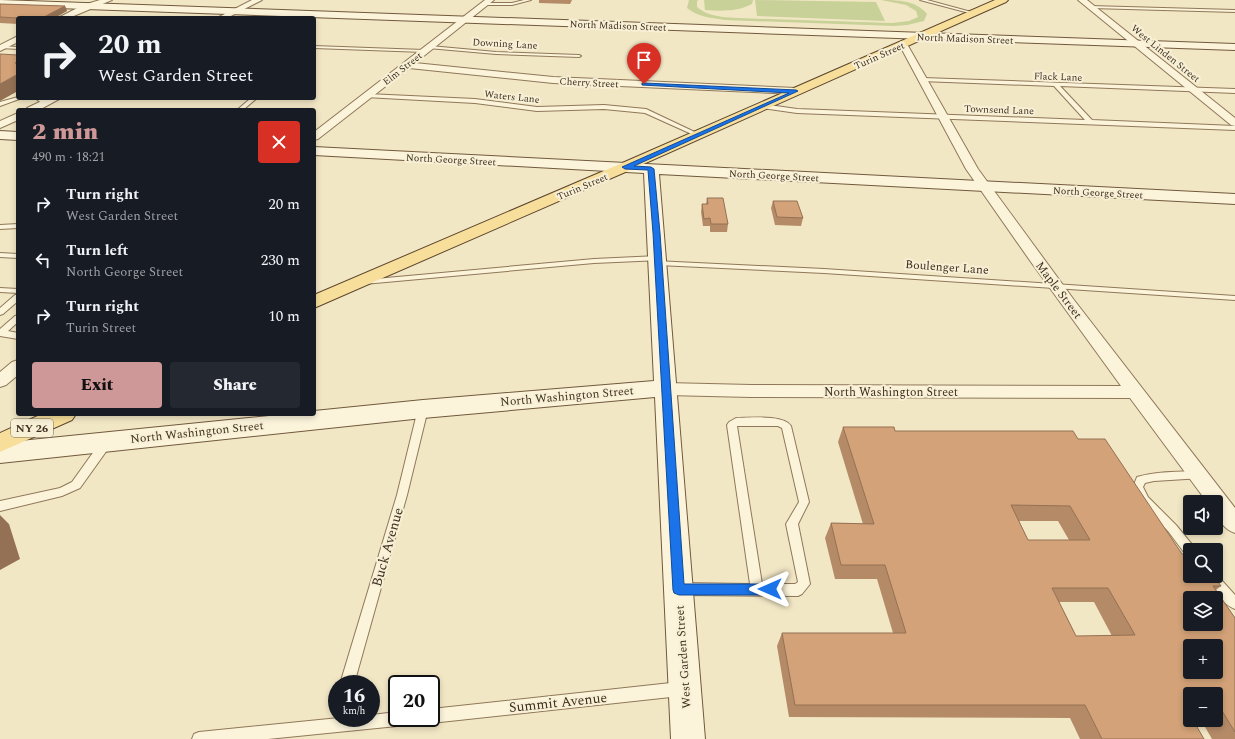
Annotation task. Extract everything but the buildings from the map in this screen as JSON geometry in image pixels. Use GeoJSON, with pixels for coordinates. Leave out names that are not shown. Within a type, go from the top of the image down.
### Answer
{"type":"FeatureCollection","features":[{"type":"Feature","properties":{"kind":"main road","name":"Turin Street"},"geometry":{"type":"LineString","coordinates":[[316,301],[625,167],[1003,0]]}},
{"type":"Feature","properties":{"kind":"main road","name":"NY 26"},"geometry":{"type":"LineString","coordinates":[[0,443],[60,416]]}},
{"type":"Feature","properties":{"kind":"street"},"geometry":{"type":"LineString","coordinates":[[67,16],[108,0]]}},
{"type":"Feature","properties":{"kind":"street"},"geometry":{"type":"LineString","coordinates":[[225,16],[258,0]]}},
{"type":"Feature","properties":{"kind":"street","name":"West Linden Street"},"geometry":{"type":"LineString","coordinates":[[1082,0],[1235,123]]}},
{"type":"Feature","properties":{"kind":"street","name":"Elm Street"},"geometry":{"type":"LineString","coordinates":[[316,135],[488,2]]}},
{"type":"Feature","properties":{"kind":"street","name":"North Madison Street"},"geometry":{"type":"LineString","coordinates":[[0,3],[1235,47]]}},
{"type":"Feature","properties":{"kind":"street"},"geometry":{"type":"LineString","coordinates":[[1,47],[16,40]]}},
{"type":"Feature","properties":{"kind":"street","name":"Maple Street"},"geometry":{"type":"LineString","coordinates":[[903,44],[972,169],[1056,287],[1235,524]]}},
{"type":"Feature","properties":{"kind":"street","name":"Cherry Street"},"geometry":{"type":"LineString","coordinates":[[407,65],[554,80],[796,91]]}},
{"type":"Feature","properties":{"kind":"street"},"geometry":{"type":"LineString","coordinates":[[33,108],[42,100]]}},
{"type":"Feature","properties":{"kind":"street"},"geometry":{"type":"LineString","coordinates":[[0,125],[16,117]]}},
{"type":"Feature","properties":{"kind":"street"},"geometry":{"type":"LineString","coordinates":[[0,135],[16,136]]}},
{"type":"Feature","properties":{"kind":"street","name":"North George Street"},"geometry":{"type":"LineString","coordinates":[[316,151],[1235,199]]}},
{"type":"Feature","properties":{"kind":"street","name":"West Garden Street"},"geometry":{"type":"LineString","coordinates":[[651,169],[688,739]]}},
{"type":"Feature","properties":{"kind":"street"},"geometry":{"type":"LineString","coordinates":[[0,381],[16,368]]}},
{"type":"Feature","properties":{"kind":"street","name":"North Washington Street"},"geometry":{"type":"LineString","coordinates":[[0,453],[108,441],[644,389],[750,391],[1136,392]]}},
{"type":"Feature","properties":{"kind":"lane"},"geometry":{"type":"LineString","coordinates":[[488,2],[512,4],[529,0]]}},
{"type":"Feature","properties":{"kind":"lane"},"geometry":{"type":"LineString","coordinates":[[922,0],[973,14]]}},
{"type":"Feature","properties":{"kind":"lane"},"geometry":{"type":"LineString","coordinates":[[940,5],[946,2]]}},
{"type":"Feature","properties":{"kind":"lane"},"geometry":{"type":"LineString","coordinates":[[1091,7],[1235,11]]}},
{"type":"Feature","properties":{"kind":"lane"},"geometry":{"type":"LineString","coordinates":[[1,47],[16,48]]}},
{"type":"Feature","properties":{"kind":"lane","name":"Downing Lane"},"geometry":{"type":"LineString","coordinates":[[316,47],[427,49],[579,56]]}},
{"type":"Feature","properties":{"kind":"lane","name":"Flack Lane"},"geometry":{"type":"LineString","coordinates":[[923,80],[1235,91]]}},
{"type":"Feature","properties":{"kind":"lane"},"geometry":{"type":"LineString","coordinates":[[1056,85],[1090,122]]}},
{"type":"Feature","properties":{"kind":"lane","name":"Waters Lane"},"geometry":{"type":"LineString","coordinates":[[367,96],[474,102],[537,109],[604,106],[646,111],[698,135]]}},
{"type":"Feature","properties":{"kind":"lane"},"geometry":{"type":"LineString","coordinates":[[0,104],[16,99]]}},
{"type":"Feature","properties":{"kind":"lane"},"geometry":{"type":"LineString","coordinates":[[242,108],[252,100]]}},
{"type":"Feature","properties":{"kind":"lane","name":"Townsend Lane"},"geometry":{"type":"LineString","coordinates":[[762,106],[797,111],[1235,128]]}},
{"type":"Feature","properties":{"kind":"lane"},"geometry":{"type":"LineString","coordinates":[[0,227],[16,226]]}},
{"type":"Feature","properties":{"kind":"lane"},"geometry":{"type":"LineString","coordinates":[[0,255],[16,256]]}},
{"type":"Feature","properties":{"kind":"lane","name":"Boulenger Lane"},"geometry":{"type":"LineString","coordinates":[[357,282],[594,261],[658,261],[1235,298]]}},
{"type":"Feature","properties":{"kind":"lane"},"geometry":{"type":"LineString","coordinates":[[0,290],[16,291]]}},
{"type":"Feature","properties":{"kind":"lane"},"geometry":{"type":"LineString","coordinates":[[0,312],[16,299]]}},
{"type":"Feature","properties":{"kind":"lane"},"geometry":{"type":"LineString","coordinates":[[16,320],[1,333],[16,336]]}},
{"type":"Feature","properties":{"kind":"lane","name":"Buck Avenue"},"geometry":{"type":"LineString","coordinates":[[350,675],[402,496],[423,410]]}},
{"type":"Feature","properties":{"kind":"lane"},"geometry":{"type":"LineString","coordinates":[[679,590],[798,590],[804,584],[792,524],[804,502],[786,426],[780,422],[736,422],[732,425],[757,589]]}},
{"type":"Feature","properties":{"kind":"lane"},"geometry":{"type":"LineString","coordinates":[[0,506],[62,492],[76,485],[108,441]]}},
{"type":"Feature","properties":{"kind":"lane"},"geometry":{"type":"LineString","coordinates":[[1184,543],[1172,528],[1144,500],[1138,487],[1141,480],[1154,477],[1198,474]]}},
{"type":"Feature","properties":{"kind":"lane"},"geometry":{"type":"LineString","coordinates":[[1216,583],[1235,603]]}},
{"type":"Feature","properties":{"kind":"lane","name":"Summit Avenue"},"geometry":{"type":"LineString","coordinates":[[440,715],[685,689]]}},
{"type":"Feature","properties":{"kind":"lane"},"geometry":{"type":"LineString","coordinates":[[199,739],[328,723]]}},
{"type":"Feature","properties":{"kind":"green space"},"geometry":{"type":"Polygon","coordinates":[[[689,0],[699,0],[697,1],[697,7],[710,14],[736,18],[892,23],[909,21],[918,17],[916,11],[906,5],[881,0],[912,3],[923,9],[927,14],[924,21],[894,26],[725,20],[705,17],[691,11],[687,8],[689,0]]]}},
{"type":"Feature","properties":{"kind":"green space"},"geometry":{"type":"Polygon","coordinates":[[[704,0],[753,0],[752,4],[746,7],[723,11],[705,10],[704,0]]]}},
{"type":"Feature","properties":{"kind":"green space"},"geometry":{"type":"Polygon","coordinates":[[[755,0],[876,2],[885,21],[757,16],[755,0]]]}},
{"type":"Feature","properties":{"kind":"route"},"geometry":{"type":"LineString","coordinates":[[644,84],[796,91],[625,167],[651,169],[679,590],[770,589]]}}]}
